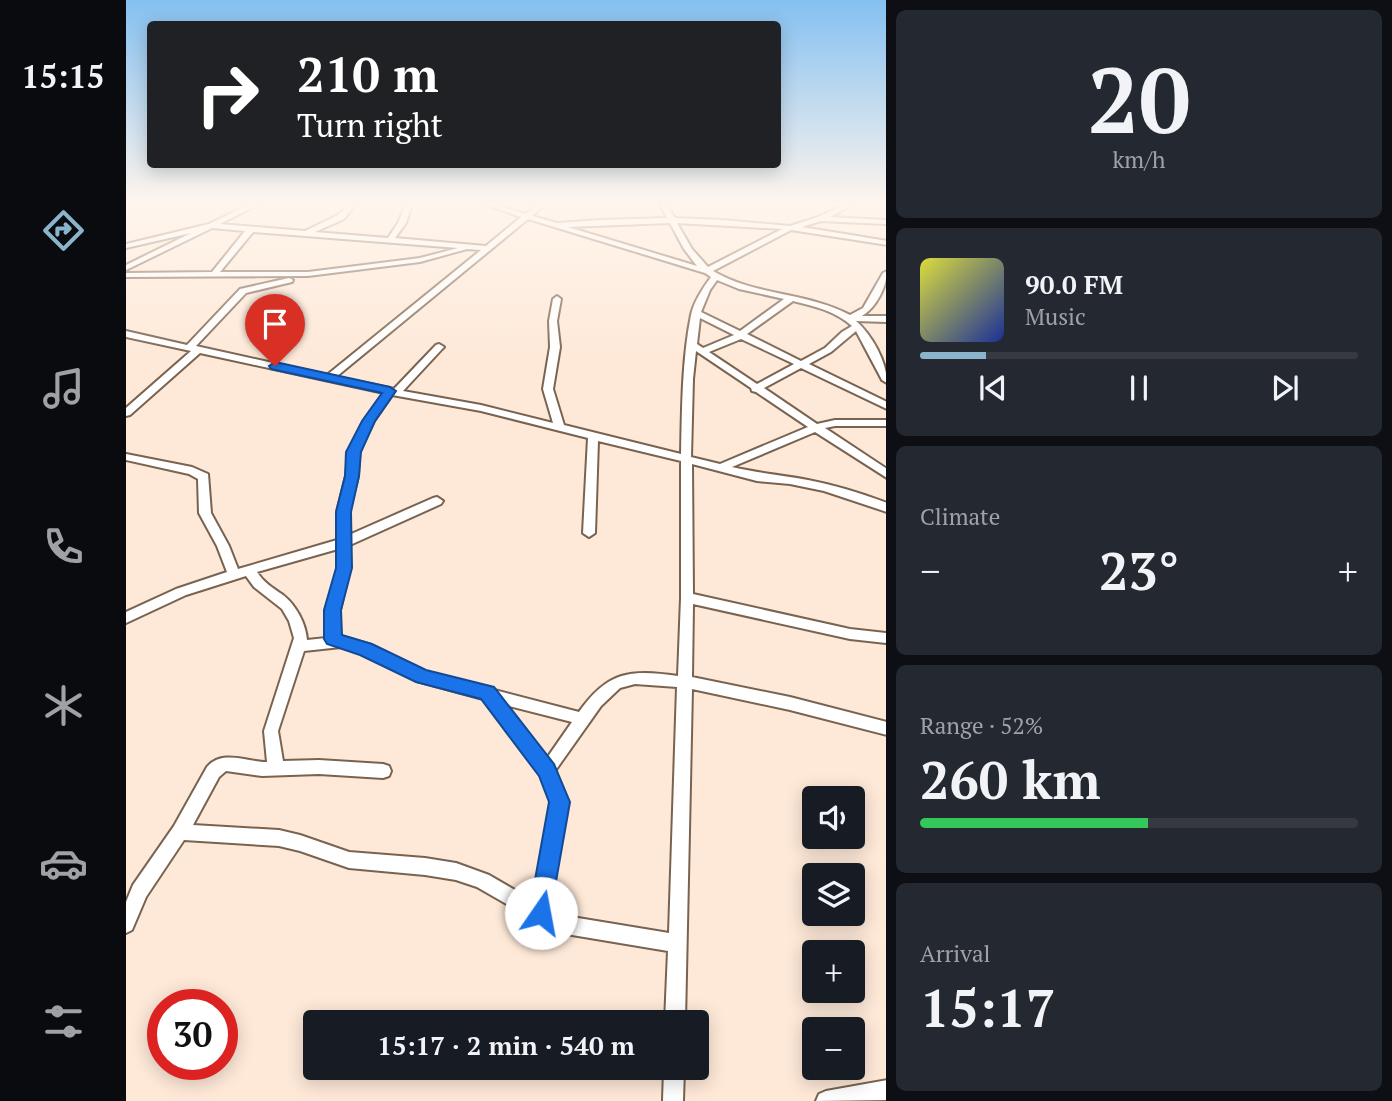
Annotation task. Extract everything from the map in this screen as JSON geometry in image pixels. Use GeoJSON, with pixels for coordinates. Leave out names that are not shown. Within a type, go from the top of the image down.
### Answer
{"type":"FeatureCollection","features":[{"type":"Feature","properties":{"kind":"street"},"geometry":{"type":"LineString","coordinates":[[126,268],[152,255]]}},
{"type":"Feature","properties":{"kind":"street"},"geometry":{"type":"LineString","coordinates":[[213,276],[230,255]]}},
{"type":"Feature","properties":{"kind":"street"},"geometry":{"type":"LineString","coordinates":[[126,275],[308,274],[420,260],[436,255]]}},
{"type":"Feature","properties":{"kind":"street"},"geometry":{"type":"LineString","coordinates":[[330,377],[477,255]]}},
{"type":"Feature","properties":{"kind":"street"},"geometry":{"type":"LineString","coordinates":[[655,255],[849,319],[858,327],[886,380]]}},
{"type":"Feature","properties":{"kind":"street"},"geometry":{"type":"LineString","coordinates":[[695,255],[711,273]]}},
{"type":"Feature","properties":{"kind":"street"},"geometry":{"type":"LineString","coordinates":[[675,1010],[687,598],[686,459],[697,347],[696,313],[711,273],[742,255]]}},
{"type":"Feature","properties":{"kind":"street"},"geometry":{"type":"LineString","coordinates":[[849,319],[866,310],[886,273]]}},
{"type":"Feature","properties":{"kind":"street"},"geometry":{"type":"LineString","coordinates":[[126,413],[193,349],[248,288],[279,283],[308,274]]}},
{"type":"Feature","properties":{"kind":"street"},"geometry":{"type":"LineString","coordinates":[[558,299],[548,389],[559,427]]}},
{"type":"Feature","properties":{"kind":"street"},"geometry":{"type":"LineString","coordinates":[[697,347],[743,334],[790,299]]}},
{"type":"Feature","properties":{"kind":"street"},"geometry":{"type":"LineString","coordinates":[[696,313],[886,406]]}},
{"type":"Feature","properties":{"kind":"street"},"geometry":{"type":"LineString","coordinates":[[849,319],[886,319]]}},
{"type":"Feature","properties":{"kind":"street"},"geometry":{"type":"LineString","coordinates":[[755,389],[828,350],[848,330],[858,327]]}},
{"type":"Feature","properties":{"kind":"street"},"geometry":{"type":"LineString","coordinates":[[126,334],[251,363],[481,408],[719,468],[848,493],[886,508]]}},
{"type":"Feature","properties":{"kind":"street"},"geometry":{"type":"LineString","coordinates":[[439,347],[393,392],[369,421],[354,452],[352,476],[343,512],[344,568],[332,610],[333,639],[366,649],[422,677],[583,719]]}},
{"type":"Feature","properties":{"kind":"street"},"geometry":{"type":"LineString","coordinates":[[697,347],[755,389],[817,426],[886,475]]}},
{"type":"Feature","properties":{"kind":"street"},"geometry":{"type":"LineString","coordinates":[[719,468],[817,426],[846,422],[886,423]]}},
{"type":"Feature","properties":{"kind":"street"},"geometry":{"type":"LineString","coordinates":[[589,533],[593,435]]}},
{"type":"Feature","properties":{"kind":"street"},"geometry":{"type":"LineString","coordinates":[[126,457],[192,471],[204,477],[205,513],[223,546],[234,576]]}},
{"type":"Feature","properties":{"kind":"street"},"geometry":{"type":"LineString","coordinates":[[126,618],[181,592],[345,542],[436,501]]}},
{"type":"Feature","properties":{"kind":"street"},"geometry":{"type":"LineString","coordinates":[[250,570],[256,582],[282,601],[299,626],[300,646],[271,731],[276,769]]}},
{"type":"Feature","properties":{"kind":"street"},"geometry":{"type":"LineString","coordinates":[[687,598],[850,634],[886,638]]}},
{"type":"Feature","properties":{"kind":"street"},"geometry":{"type":"LineString","coordinates":[[300,646],[340,642]]}},
{"type":"Feature","properties":{"kind":"street"},"geometry":{"type":"LineString","coordinates":[[547,770],[564,750],[583,719],[617,682],[630,677],[683,681],[759,696],[886,729]]}},
{"type":"Feature","properties":{"kind":"street"},"geometry":{"type":"LineString","coordinates":[[487,693],[547,770],[559,802],[541,913]]}},
{"type":"Feature","properties":{"kind":"street"},"geometry":{"type":"LineString","coordinates":[[126,924],[139,891],[180,832],[218,766],[226,764],[276,769],[319,767],[383,771]]}},
{"type":"Feature","properties":{"kind":"street"},"geometry":{"type":"LineString","coordinates":[[180,832],[247,835],[294,841],[325,854],[350,860],[426,866],[470,876],[566,925],[677,944]]}},
{"type":"Feature","properties":{"kind":"street"},"geometry":{"type":"LineString","coordinates":[[673,1101],[674,1080]]}},
{"type":"Feature","properties":{"kind":"street"},"geometry":{"type":"LineString","coordinates":[[826,1101],[886,1090]]}},
{"type":"Feature","properties":{"kind":"route"},"geometry":{"type":"LineString","coordinates":[[275,366],[390,391],[359,439],[351,465],[352,476],[346,490],[343,512],[344,568],[332,610],[333,639],[366,649],[422,677],[487,693],[547,770],[559,802],[551,865],[541,913]]}}]}
